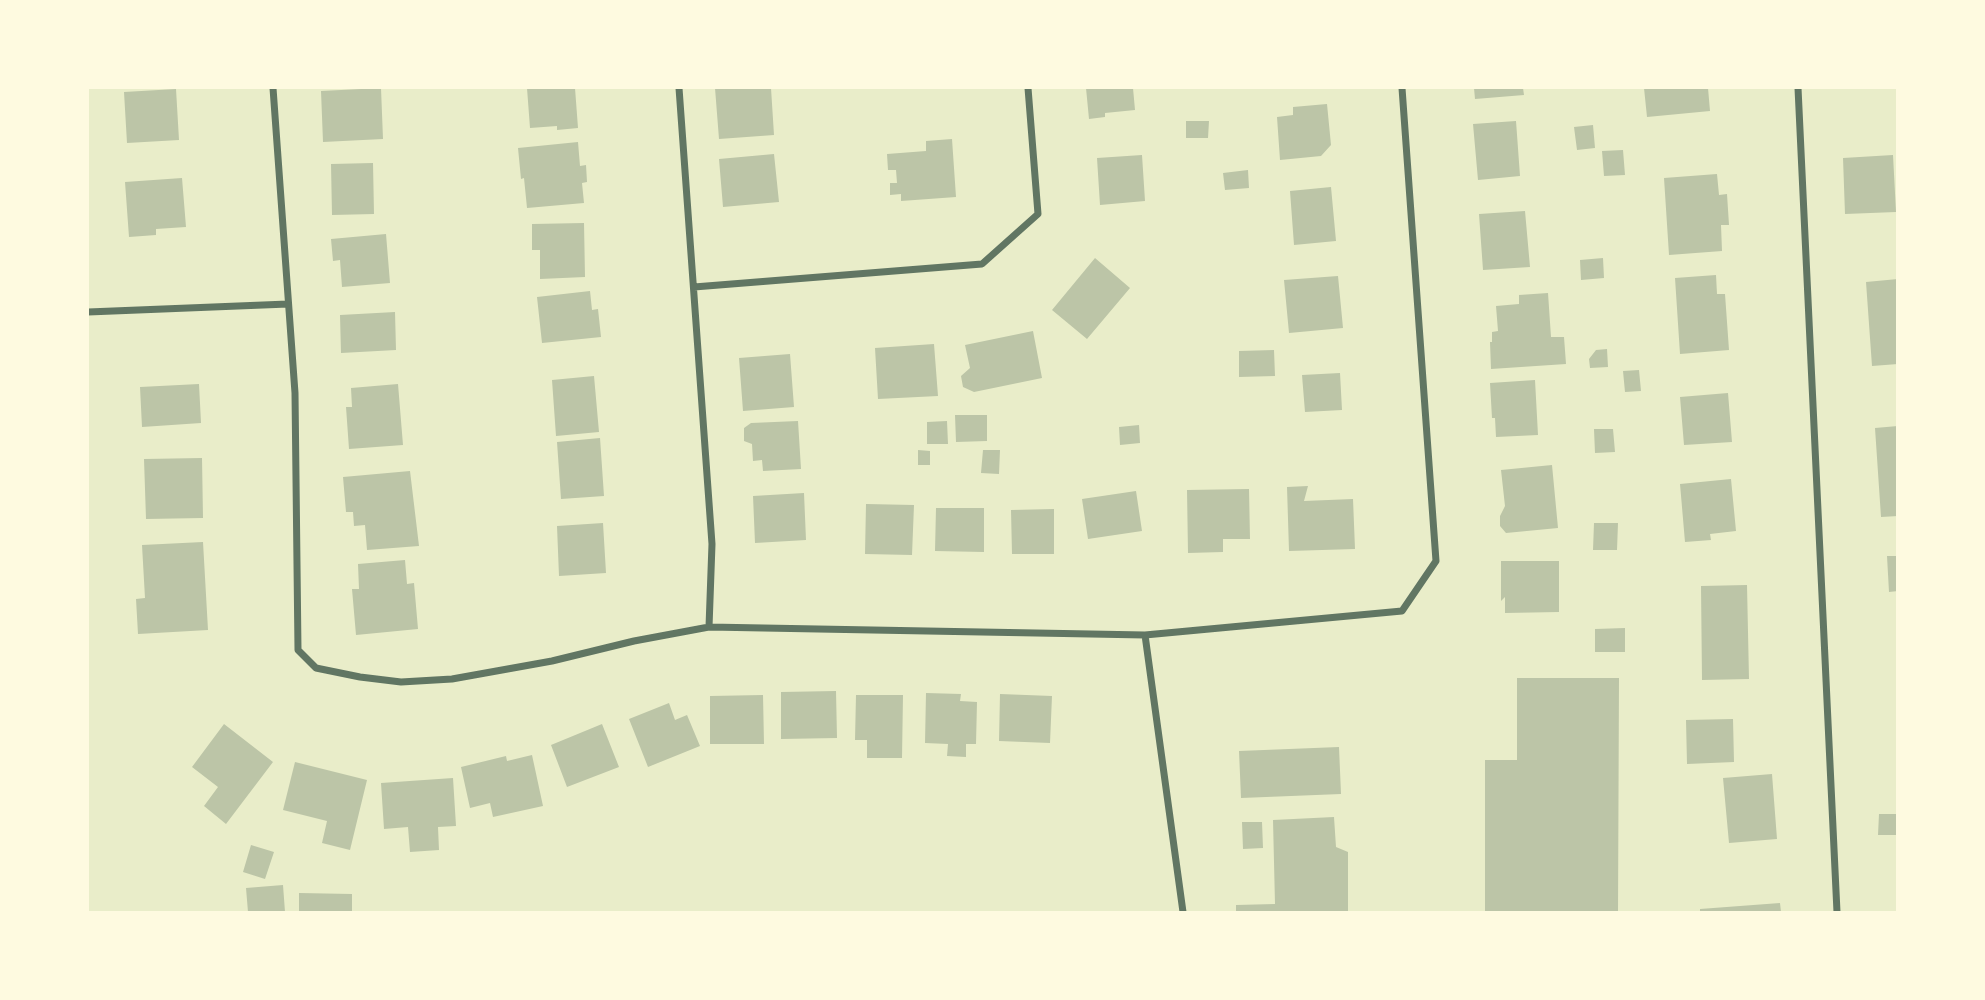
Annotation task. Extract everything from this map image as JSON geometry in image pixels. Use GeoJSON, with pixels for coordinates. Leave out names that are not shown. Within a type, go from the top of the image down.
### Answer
{"type":"FeatureCollection","features":[{"type":"Feature","properties":{"kind":"street"},"geometry":{"type":"LineString","coordinates":[[273,88],[295,393],[298,650],[316,668],[360,677],[401,681],[452,679],[552,661],[634,641],[709,627],[1145,635],[1402,611],[1436,561],[1402,88]]}},
{"type":"Feature","properties":{"kind":"street"},"geometry":{"type":"LineString","coordinates":[[679,88],[712,544],[709,627]]}},
{"type":"Feature","properties":{"kind":"street"},"geometry":{"type":"LineString","coordinates":[[694,287],[982,264],[1038,214],[1028,88]]}},
{"type":"Feature","properties":{"kind":"street"},"geometry":{"type":"LineString","coordinates":[[1798,88],[1837,912]]}},
{"type":"Feature","properties":{"kind":"street"},"geometry":{"type":"LineString","coordinates":[[88,312],[288,304]]}},
{"type":"Feature","properties":{"kind":"street"},"geometry":{"type":"LineString","coordinates":[[1145,635],[1183,912]]}},
{"type":"Feature","properties":{"kind":"building"},"geometry":{"type":"Polygon","coordinates":[[[381,88],[383,139],[323,142],[321,91],[381,88]]]}},
{"type":"Feature","properties":{"kind":"building"},"geometry":{"type":"Polygon","coordinates":[[[527,88],[575,88],[578,128],[530,128],[527,88]]]}},
{"type":"Feature","properties":{"kind":"building"},"geometry":{"type":"Polygon","coordinates":[[[715,88],[771,88],[774,135],[719,139],[715,88]]]}},
{"type":"Feature","properties":{"kind":"building"},"geometry":{"type":"Polygon","coordinates":[[[1086,88],[1133,88],[1135,110],[1105,113],[1105,117],[1089,119],[1086,88]]]}},
{"type":"Feature","properties":{"kind":"building"},"geometry":{"type":"Polygon","coordinates":[[[1474,88],[1523,88],[1524,95],[1475,99],[1474,88]]]}},
{"type":"Feature","properties":{"kind":"building"},"geometry":{"type":"Polygon","coordinates":[[[1644,88],[1708,88],[1710,111],[1647,117],[1644,88]]]}},
{"type":"Feature","properties":{"kind":"building"},"geometry":{"type":"Polygon","coordinates":[[[176,89],[179,140],[127,143],[124,92],[176,89]]]}},
{"type":"Feature","properties":{"kind":"building"},"geometry":{"type":"Polygon","coordinates":[[[1327,104],[1331,145],[1321,156],[1280,160],[1277,117],[1293,115],[1293,107],[1327,104]]]}},
{"type":"Feature","properties":{"kind":"building"},"geometry":{"type":"Polygon","coordinates":[[[1186,121],[1209,121],[1208,138],[1186,138],[1186,121]]]}},
{"type":"Feature","properties":{"kind":"building"},"geometry":{"type":"Polygon","coordinates":[[[1516,121],[1520,176],[1478,180],[1473,124],[1516,121]]]}},
{"type":"Feature","properties":{"kind":"building"},"geometry":{"type":"Polygon","coordinates":[[[1593,125],[1595,148],[1577,150],[1574,127],[1593,125]]]}},
{"type":"Feature","properties":{"kind":"building"},"geometry":{"type":"Polygon","coordinates":[[[952,139],[956,197],[901,201],[901,194],[890,195],[890,183],[897,183],[896,170],[888,170],[887,154],[926,151],[926,141],[952,139]]]}},
{"type":"Feature","properties":{"kind":"building"},"geometry":{"type":"Polygon","coordinates":[[[578,142],[580,166],[586,165],[587,182],[582,183],[584,203],[527,208],[518,148],[578,142]]]}},
{"type":"Feature","properties":{"kind":"building"},"geometry":{"type":"Polygon","coordinates":[[[1623,150],[1625,175],[1604,176],[1602,151],[1623,150]]]}},
{"type":"Feature","properties":{"kind":"building"},"geometry":{"type":"Polygon","coordinates":[[[774,154],[779,202],[723,207],[719,159],[774,154]]]}},
{"type":"Feature","properties":{"kind":"building"},"geometry":{"type":"Polygon","coordinates":[[[1142,155],[1145,201],[1100,205],[1097,158],[1142,155]]]}},
{"type":"Feature","properties":{"kind":"building"},"geometry":{"type":"Polygon","coordinates":[[[1893,155],[1896,212],[1845,214],[1843,158],[1893,155]]]}},
{"type":"Feature","properties":{"kind":"building"},"geometry":{"type":"Polygon","coordinates":[[[373,163],[374,214],[332,215],[331,164],[373,163]]]}},
{"type":"Feature","properties":{"kind":"building"},"geometry":{"type":"Polygon","coordinates":[[[1248,170],[1249,188],[1225,190],[1223,173],[1248,170]]]}},
{"type":"Feature","properties":{"kind":"building"},"geometry":{"type":"Polygon","coordinates":[[[1717,174],[1719,195],[1727,194],[1729,225],[1721,225],[1722,251],[1669,255],[1664,178],[1717,174]]]}},
{"type":"Feature","properties":{"kind":"building"},"geometry":{"type":"Polygon","coordinates":[[[182,178],[186,227],[156,229],[156,235],[129,237],[125,182],[182,178]]]}},
{"type":"Feature","properties":{"kind":"building"},"geometry":{"type":"Polygon","coordinates":[[[1331,187],[1336,241],[1294,245],[1290,191],[1331,187]]]}},
{"type":"Feature","properties":{"kind":"building"},"geometry":{"type":"Polygon","coordinates":[[[1525,211],[1530,267],[1483,270],[1479,214],[1525,211]]]}},
{"type":"Feature","properties":{"kind":"building"},"geometry":{"type":"Polygon","coordinates":[[[584,223],[585,277],[540,279],[540,250],[532,250],[532,224],[584,223]]]}},
{"type":"Feature","properties":{"kind":"building"},"geometry":{"type":"Polygon","coordinates":[[[386,234],[390,283],[342,287],[340,260],[333,261],[331,239],[386,234]]]}},
{"type":"Feature","properties":{"kind":"building"},"geometry":{"type":"Polygon","coordinates":[[[1095,258],[1130,288],[1087,339],[1052,310],[1095,258]]]}},
{"type":"Feature","properties":{"kind":"building"},"geometry":{"type":"Polygon","coordinates":[[[1603,258],[1604,278],[1581,280],[1580,260],[1603,258]]]}},
{"type":"Feature","properties":{"kind":"building"},"geometry":{"type":"Polygon","coordinates":[[[1716,275],[1717,294],[1725,294],[1729,350],[1680,354],[1675,278],[1716,275]]]}},
{"type":"Feature","properties":{"kind":"building"},"geometry":{"type":"Polygon","coordinates":[[[1338,276],[1343,328],[1289,333],[1284,280],[1338,276]]]}},
{"type":"Feature","properties":{"kind":"building"},"geometry":{"type":"Polygon","coordinates":[[[1898,279],[1898,364],[1872,366],[1866,282],[1898,279]]]}},
{"type":"Feature","properties":{"kind":"building"},"geometry":{"type":"Polygon","coordinates":[[[590,291],[592,310],[598,309],[601,337],[542,343],[537,297],[590,291]]]}},
{"type":"Feature","properties":{"kind":"building"},"geometry":{"type":"Polygon","coordinates":[[[1548,293],[1551,337],[1564,337],[1566,364],[1491,369],[1490,342],[1492,332],[1498,331],[1496,306],[1519,304],[1519,295],[1548,293]]]}},
{"type":"Feature","properties":{"kind":"building"},"geometry":{"type":"Polygon","coordinates":[[[395,312],[396,350],[341,353],[340,315],[395,312]]]}},
{"type":"Feature","properties":{"kind":"building"},"geometry":{"type":"Polygon","coordinates":[[[1033,331],[1042,378],[974,392],[963,387],[961,376],[970,368],[965,345],[1033,331]]]}},
{"type":"Feature","properties":{"kind":"building"},"geometry":{"type":"Polygon","coordinates":[[[934,344],[938,396],[878,399],[875,348],[934,344]]]}},
{"type":"Feature","properties":{"kind":"building"},"geometry":{"type":"Polygon","coordinates":[[[1607,349],[1608,367],[1590,368],[1589,359],[1596,350],[1607,349]]]}},
{"type":"Feature","properties":{"kind":"building"},"geometry":{"type":"Polygon","coordinates":[[[1274,350],[1275,376],[1239,377],[1239,351],[1274,350]]]}},
{"type":"Feature","properties":{"kind":"building"},"geometry":{"type":"Polygon","coordinates":[[[790,354],[794,407],[743,411],[739,358],[790,354]]]}},
{"type":"Feature","properties":{"kind":"building"},"geometry":{"type":"Polygon","coordinates":[[[1639,370],[1641,391],[1625,392],[1623,371],[1639,370]]]}},
{"type":"Feature","properties":{"kind":"building"},"geometry":{"type":"Polygon","coordinates":[[[1340,373],[1342,410],[1305,412],[1302,375],[1340,373]]]}},
{"type":"Feature","properties":{"kind":"building"},"geometry":{"type":"Polygon","coordinates":[[[594,376],[599,432],[556,436],[552,380],[594,376]]]}},
{"type":"Feature","properties":{"kind":"building"},"geometry":{"type":"Polygon","coordinates":[[[1535,380],[1538,435],[1496,437],[1490,383],[1535,380]]]}},
{"type":"Feature","properties":{"kind":"building"},"geometry":{"type":"Polygon","coordinates":[[[199,384],[201,423],[142,427],[140,387],[199,384]]]}},
{"type":"Feature","properties":{"kind":"building"},"geometry":{"type":"Polygon","coordinates":[[[398,384],[403,445],[349,449],[346,407],[352,407],[351,388],[398,384]]]}},
{"type":"Feature","properties":{"kind":"building"},"geometry":{"type":"Polygon","coordinates":[[[1728,393],[1732,442],[1684,445],[1680,397],[1728,393]]]}},
{"type":"Feature","properties":{"kind":"building"},"geometry":{"type":"Polygon","coordinates":[[[955,415],[987,415],[987,441],[956,442],[955,415]]]}},
{"type":"Feature","properties":{"kind":"building"},"geometry":{"type":"Polygon","coordinates":[[[798,421],[801,469],[763,471],[762,460],[753,461],[752,444],[744,441],[744,428],[751,423],[798,421]]]}},
{"type":"Feature","properties":{"kind":"building"},"geometry":{"type":"Polygon","coordinates":[[[947,421],[948,444],[927,444],[927,422],[947,421]]]}},
{"type":"Feature","properties":{"kind":"building"},"geometry":{"type":"Polygon","coordinates":[[[1139,425],[1140,443],[1120,445],[1119,427],[1139,425]]]}},
{"type":"Feature","properties":{"kind":"building"},"geometry":{"type":"Polygon","coordinates":[[[1898,426],[1898,516],[1881,517],[1875,428],[1898,426]]]}},
{"type":"Feature","properties":{"kind":"building"},"geometry":{"type":"Polygon","coordinates":[[[1594,429],[1613,429],[1615,452],[1595,453],[1594,429]]]}},
{"type":"Feature","properties":{"kind":"building"},"geometry":{"type":"Polygon","coordinates":[[[600,438],[604,496],[561,499],[557,442],[600,438]]]}},
{"type":"Feature","properties":{"kind":"building"},"geometry":{"type":"Polygon","coordinates":[[[918,450],[930,451],[930,465],[918,465],[918,450]]]}},
{"type":"Feature","properties":{"kind":"building"},"geometry":{"type":"Polygon","coordinates":[[[983,450],[1000,450],[999,474],[981,473],[983,450]]]}},
{"type":"Feature","properties":{"kind":"building"},"geometry":{"type":"Polygon","coordinates":[[[202,458],[203,518],[146,519],[144,459],[202,458]]]}},
{"type":"Feature","properties":{"kind":"building"},"geometry":{"type":"Polygon","coordinates":[[[1552,465],[1558,528],[1506,533],[1500,526],[1500,516],[1505,506],[1501,470],[1552,465]]]}},
{"type":"Feature","properties":{"kind":"building"},"geometry":{"type":"Polygon","coordinates":[[[410,471],[419,546],[367,550],[365,525],[354,526],[353,512],[346,512],[343,477],[410,471]]]}},
{"type":"Feature","properties":{"kind":"building"},"geometry":{"type":"Polygon","coordinates":[[[1731,479],[1736,531],[1710,534],[1711,540],[1685,542],[1680,484],[1731,479]]]}},
{"type":"Feature","properties":{"kind":"building"},"geometry":{"type":"Polygon","coordinates":[[[1308,486],[1304,501],[1353,499],[1355,549],[1289,551],[1287,487],[1308,486]]]}},
{"type":"Feature","properties":{"kind":"building"},"geometry":{"type":"Polygon","coordinates":[[[1249,489],[1250,539],[1223,539],[1223,552],[1188,553],[1187,490],[1249,489]]]}},
{"type":"Feature","properties":{"kind":"building"},"geometry":{"type":"Polygon","coordinates":[[[1136,491],[1142,531],[1088,539],[1082,499],[1136,491]]]}},
{"type":"Feature","properties":{"kind":"building"},"geometry":{"type":"Polygon","coordinates":[[[804,493],[806,540],[755,543],[753,496],[804,493]]]}},
{"type":"Feature","properties":{"kind":"building"},"geometry":{"type":"Polygon","coordinates":[[[866,504],[914,505],[912,555],[865,554],[866,504]]]}},
{"type":"Feature","properties":{"kind":"building"},"geometry":{"type":"Polygon","coordinates":[[[936,508],[984,508],[984,552],[935,551],[936,508]]]}},
{"type":"Feature","properties":{"kind":"building"},"geometry":{"type":"Polygon","coordinates":[[[1054,509],[1054,554],[1012,554],[1011,510],[1054,509]]]}},
{"type":"Feature","properties":{"kind":"building"},"geometry":{"type":"Polygon","coordinates":[[[603,523],[606,573],[559,576],[557,526],[603,523]]]}},
{"type":"Feature","properties":{"kind":"building"},"geometry":{"type":"Polygon","coordinates":[[[1594,523],[1618,523],[1617,550],[1593,550],[1594,523]]]}},
{"type":"Feature","properties":{"kind":"building"},"geometry":{"type":"Polygon","coordinates":[[[203,542],[208,630],[138,634],[136,599],[145,598],[142,545],[203,542]]]}},
{"type":"Feature","properties":{"kind":"building"},"geometry":{"type":"Polygon","coordinates":[[[1887,556],[1898,556],[1898,591],[1889,592],[1887,556]]]}},
{"type":"Feature","properties":{"kind":"building"},"geometry":{"type":"Polygon","coordinates":[[[405,560],[407,584],[414,583],[418,629],[356,635],[352,589],[359,589],[358,564],[405,560]]]}},
{"type":"Feature","properties":{"kind":"building"},"geometry":{"type":"Polygon","coordinates":[[[1501,561],[1559,561],[1559,612],[1505,613],[1505,597],[1501,601],[1501,561]]]}},
{"type":"Feature","properties":{"kind":"building"},"geometry":{"type":"Polygon","coordinates":[[[1747,585],[1749,679],[1702,680],[1701,586],[1747,585]]]}},
{"type":"Feature","properties":{"kind":"building"},"geometry":{"type":"Polygon","coordinates":[[[1625,628],[1625,652],[1595,652],[1595,629],[1625,628]]]}},
{"type":"Feature","properties":{"kind":"building"},"geometry":{"type":"Polygon","coordinates":[[[1517,678],[1619,678],[1618,912],[1485,912],[1485,760],[1517,760],[1517,678]]]}},
{"type":"Feature","properties":{"kind":"building"},"geometry":{"type":"Polygon","coordinates":[[[836,691],[837,738],[781,739],[781,692],[836,691]]]}},
{"type":"Feature","properties":{"kind":"building"},"geometry":{"type":"Polygon","coordinates":[[[926,693],[961,694],[960,701],[977,702],[976,744],[966,744],[966,757],[947,756],[948,744],[925,743],[926,693]]]}},
{"type":"Feature","properties":{"kind":"building"},"geometry":{"type":"Polygon","coordinates":[[[1000,694],[1052,696],[1050,743],[999,741],[1000,694]]]}},
{"type":"Feature","properties":{"kind":"building"},"geometry":{"type":"Polygon","coordinates":[[[763,695],[764,744],[710,744],[710,696],[763,695]]]}},
{"type":"Feature","properties":{"kind":"building"},"geometry":{"type":"Polygon","coordinates":[[[856,695],[903,695],[902,758],[867,758],[867,740],[855,740],[856,695]]]}},
{"type":"Feature","properties":{"kind":"building"},"geometry":{"type":"Polygon","coordinates":[[[669,703],[675,720],[687,715],[700,746],[648,767],[629,719],[669,703]]]}},
{"type":"Feature","properties":{"kind":"building"},"geometry":{"type":"Polygon","coordinates":[[[1733,719],[1734,762],[1687,764],[1686,720],[1733,719]]]}},
{"type":"Feature","properties":{"kind":"building"},"geometry":{"type":"Polygon","coordinates":[[[224,724],[273,762],[226,824],[204,806],[218,787],[192,767],[224,724]]]}},
{"type":"Feature","properties":{"kind":"building"},"geometry":{"type":"Polygon","coordinates":[[[602,724],[619,767],[567,787],[551,745],[602,724]]]}},
{"type":"Feature","properties":{"kind":"building"},"geometry":{"type":"Polygon","coordinates":[[[1339,747],[1341,794],[1241,798],[1239,751],[1339,747]]]}},
{"type":"Feature","properties":{"kind":"building"},"geometry":{"type":"Polygon","coordinates":[[[532,755],[543,806],[493,817],[490,803],[470,808],[461,767],[506,756],[507,761],[532,755]]]}},
{"type":"Feature","properties":{"kind":"building"},"geometry":{"type":"Polygon","coordinates":[[[295,762],[367,780],[350,850],[322,843],[327,821],[283,810],[295,762]]]}},
{"type":"Feature","properties":{"kind":"building"},"geometry":{"type":"Polygon","coordinates":[[[1772,774],[1777,839],[1729,843],[1723,778],[1772,774]]]}},
{"type":"Feature","properties":{"kind":"building"},"geometry":{"type":"Polygon","coordinates":[[[453,778],[456,826],[438,827],[439,850],[410,852],[408,827],[384,829],[381,783],[453,778]]]}},
{"type":"Feature","properties":{"kind":"building"},"geometry":{"type":"Polygon","coordinates":[[[1879,814],[1898,814],[1898,835],[1878,835],[1879,814]]]}},
{"type":"Feature","properties":{"kind":"building"},"geometry":{"type":"Polygon","coordinates":[[[1334,817],[1336,847],[1348,852],[1348,912],[1236,912],[1236,905],[1275,904],[1273,820],[1334,817]]]}},
{"type":"Feature","properties":{"kind":"building"},"geometry":{"type":"Polygon","coordinates":[[[1242,822],[1262,822],[1263,848],[1243,849],[1242,822]]]}},
{"type":"Feature","properties":{"kind":"building"},"geometry":{"type":"Polygon","coordinates":[[[251,845],[274,852],[265,879],[243,872],[251,845]]]}},
{"type":"Feature","properties":{"kind":"building"},"geometry":{"type":"Polygon","coordinates":[[[283,885],[285,912],[248,912],[246,888],[283,885]]]}},
{"type":"Feature","properties":{"kind":"building"},"geometry":{"type":"Polygon","coordinates":[[[299,893],[352,894],[352,912],[299,912],[299,893]]]}},
{"type":"Feature","properties":{"kind":"building"},"geometry":{"type":"Polygon","coordinates":[[[1780,903],[1781,912],[1700,912],[1700,909],[1780,903]]]}}]}
